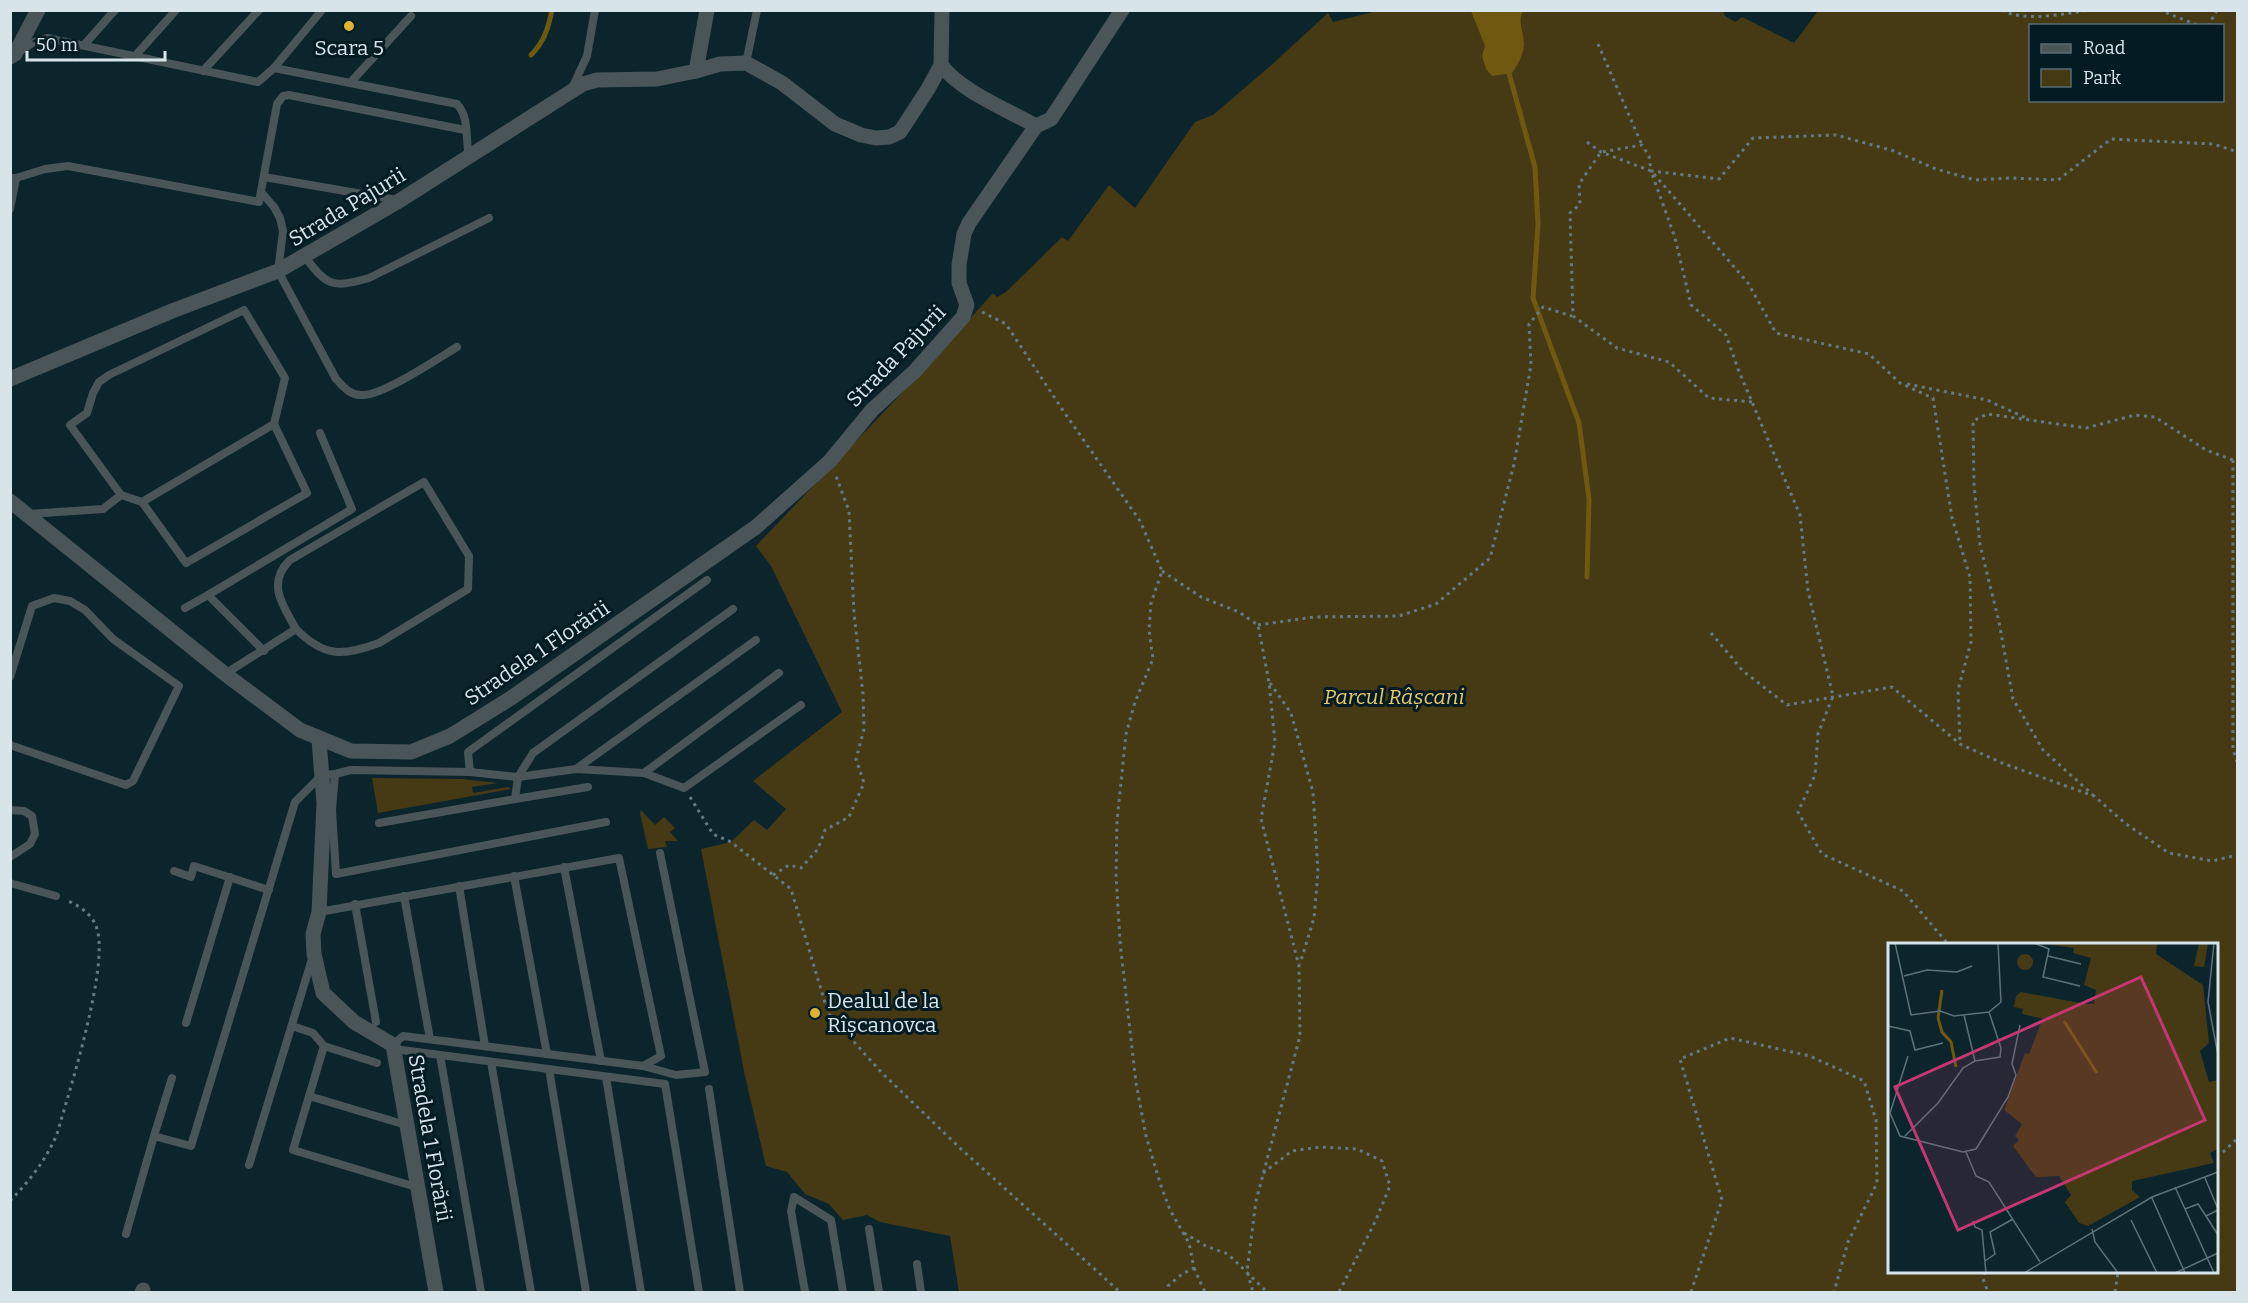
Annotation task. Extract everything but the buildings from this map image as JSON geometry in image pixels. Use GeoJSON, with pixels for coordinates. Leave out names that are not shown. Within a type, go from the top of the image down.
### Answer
{"type":"FeatureCollection","features":[{"type":"Feature","properties":{"kind":"street"},"geometry":{"type":"LineString","coordinates":[[13,56],[38,10]]}},
{"type":"Feature","properties":{"kind":"street"},"geometry":{"type":"LineString","coordinates":[[696,71],[707,10]]}},
{"type":"Feature","properties":{"kind":"street"},"geometry":{"type":"LineString","coordinates":[[746,63],[782,83],[835,124],[861,135],[876,138],[889,137],[900,132],[941,65],[942,10]]}},
{"type":"Feature","properties":{"kind":"street","name":"Strada Pajurii"},"geometry":{"type":"LineString","coordinates":[[729,546],[756,527],[830,461],[872,410],[915,371],[956,327],[967,305],[959,283],[959,265],[964,234],[1036,126],[1051,119],[1122,10]]}},
{"type":"Feature","properties":{"kind":"street","name":"Strada Pajurii"},"geometry":{"type":"LineString","coordinates":[[10,379],[172,311],[278,271],[399,201],[572,89],[597,80],[657,79],[720,64],[746,63]]}},
{"type":"Feature","properties":{"kind":"street"},"geometry":{"type":"LineString","coordinates":[[941,65],[949,75],[962,84],[1036,126]]}},
{"type":"Feature","properties":{"kind":"street","name":"Stradela 1 Florării"},"geometry":{"type":"LineString","coordinates":[[10,501],[225,674],[300,730],[351,751],[411,752],[450,736],[512,699],[729,546]]}},
{"type":"Feature","properties":{"kind":"street","name":"Stradela 1 Florării"},"geometry":{"type":"LineString","coordinates":[[320,740],[328,774],[324,803],[319,912],[313,934],[314,954],[324,993],[354,1023],[393,1047],[436,1293]]}},
{"type":"Feature","properties":{"kind":"lane"},"geometry":{"type":"LineString","coordinates":[[84,45],[115,10]]}},
{"type":"Feature","properties":{"kind":"lane"},"geometry":{"type":"LineString","coordinates":[[136,55],[176,10]]}},
{"type":"Feature","properties":{"kind":"lane"},"geometry":{"type":"LineString","coordinates":[[203,72],[259,10]]}},
{"type":"Feature","properties":{"kind":"lane"},"geometry":{"type":"LineString","coordinates":[[13,56],[34,42],[47,38],[258,82],[274,68],[322,10]]}},
{"type":"Feature","properties":{"kind":"lane"},"geometry":{"type":"LineString","coordinates":[[572,89],[586,56],[595,10]]}},
{"type":"Feature","properties":{"kind":"lane"},"geometry":{"type":"LineString","coordinates":[[746,63],[758,10]]}},
{"type":"Feature","properties":{"kind":"lane"},"geometry":{"type":"LineString","coordinates":[[351,82],[411,16]]}},
{"type":"Feature","properties":{"kind":"lane"},"geometry":{"type":"LineString","coordinates":[[274,68],[457,104],[463,111],[469,156]]}},
{"type":"Feature","properties":{"kind":"lane"},"geometry":{"type":"LineString","coordinates":[[10,209],[13,178],[45,169],[68,166],[259,202],[277,104],[283,96],[289,95],[465,130]]}},
{"type":"Feature","properties":{"kind":"lane"},"geometry":{"type":"LineString","coordinates":[[264,177],[399,201]]}},
{"type":"Feature","properties":{"kind":"lane"},"geometry":{"type":"LineString","coordinates":[[261,192],[274,207],[283,231],[278,271],[336,379],[347,391],[362,395],[378,392],[457,347]]}},
{"type":"Feature","properties":{"kind":"lane"},"geometry":{"type":"LineString","coordinates":[[305,257],[324,280],[333,284],[349,284],[369,278],[489,218]]}},
{"type":"Feature","properties":{"kind":"lane"},"geometry":{"type":"LineString","coordinates":[[244,310],[285,378],[274,424],[307,493],[186,563],[142,502],[121,495],[70,425],[87,413],[88,403],[99,382],[109,375],[244,310]]}},
{"type":"Feature","properties":{"kind":"lane"},"geometry":{"type":"LineString","coordinates":[[142,502],[274,424]]}},
{"type":"Feature","properties":{"kind":"lane"},"geometry":{"type":"LineString","coordinates":[[185,609],[352,509],[320,433]]}},
{"type":"Feature","properties":{"kind":"lane"},"geometry":{"type":"LineString","coordinates":[[424,482],[469,556],[468,589],[379,643],[350,652],[336,653],[322,650],[308,642],[296,629],[278,590],[281,568],[290,560],[424,482]]}},
{"type":"Feature","properties":{"kind":"lane"},"geometry":{"type":"LineString","coordinates":[[27,514],[103,509],[121,495]]}},
{"type":"Feature","properties":{"kind":"lane"},"geometry":{"type":"LineString","coordinates":[[470,772],[468,752],[707,580]]}},
{"type":"Feature","properties":{"kind":"lane"},"geometry":{"type":"LineString","coordinates":[[208,595],[264,651]]}},
{"type":"Feature","properties":{"kind":"lane"},"geometry":{"type":"LineString","coordinates":[[10,677],[32,606],[54,598],[70,601],[85,610],[113,639],[179,686],[133,781],[126,785],[10,745]]}},
{"type":"Feature","properties":{"kind":"lane"},"geometry":{"type":"LineString","coordinates":[[515,798],[518,777],[533,753],[733,609]]}},
{"type":"Feature","properties":{"kind":"lane"},"geometry":{"type":"LineString","coordinates":[[225,674],[296,629]]}},
{"type":"Feature","properties":{"kind":"lane"},"geometry":{"type":"LineString","coordinates":[[576,769],[756,640]]}},
{"type":"Feature","properties":{"kind":"lane"},"geometry":{"type":"LineString","coordinates":[[644,773],[779,673]]}},
{"type":"Feature","properties":{"kind":"lane"},"geometry":{"type":"LineString","coordinates":[[154,1136],[191,1146],[296,802],[328,774],[351,770],[470,772],[518,777],[576,769],[644,773],[684,788],[801,705]]}},
{"type":"Feature","properties":{"kind":"lane"},"geometry":{"type":"LineString","coordinates":[[328,774],[336,874],[606,822]]}},
{"type":"Feature","properties":{"kind":"lane"},"geometry":{"type":"LineString","coordinates":[[379,823],[588,787]]}},
{"type":"Feature","properties":{"kind":"lane"},"geometry":{"type":"LineString","coordinates":[[10,810],[32,816],[35,834],[30,844],[10,857]]}},
{"type":"Feature","properties":{"kind":"lane"},"geometry":{"type":"LineString","coordinates":[[393,1047],[403,1036],[643,1066],[676,1075],[705,1072],[660,853]]}},
{"type":"Feature","properties":{"kind":"lane"},"geometry":{"type":"LineString","coordinates":[[319,912],[619,858],[661,1056],[643,1066]]}},
{"type":"Feature","properties":{"kind":"lane"},"geometry":{"type":"LineString","coordinates":[[174,871],[191,877],[194,866],[269,890]]}},
{"type":"Feature","properties":{"kind":"lane"},"geometry":{"type":"LineString","coordinates":[[564,867],[601,1061]]}},
{"type":"Feature","properties":{"kind":"lane"},"geometry":{"type":"LineString","coordinates":[[514,876],[547,1054]]}},
{"type":"Feature","properties":{"kind":"lane"},"geometry":{"type":"LineString","coordinates":[[186,1023],[230,877]]}},
{"type":"Feature","properties":{"kind":"lane"},"geometry":{"type":"LineString","coordinates":[[10,883],[56,896]]}},
{"type":"Feature","properties":{"kind":"lane"},"geometry":{"type":"LineString","coordinates":[[459,886],[485,1046]]}},
{"type":"Feature","properties":{"kind":"lane"},"geometry":{"type":"LineString","coordinates":[[404,896],[430,1039]]}},
{"type":"Feature","properties":{"kind":"lane"},"geometry":{"type":"LineString","coordinates":[[355,904],[376,1022]]}},
{"type":"Feature","properties":{"kind":"lane"},"geometry":{"type":"LineString","coordinates":[[249,1165],[314,954]]}},
{"type":"Feature","properties":{"kind":"lane"},"geometry":{"type":"LineString","coordinates":[[292,1026],[313,1033],[324,1046],[377,1063]]}},
{"type":"Feature","properties":{"kind":"lane"},"geometry":{"type":"LineString","coordinates":[[324,1046],[293,1150],[416,1187]]}},
{"type":"Feature","properties":{"kind":"lane"},"geometry":{"type":"LineString","coordinates":[[393,1047],[665,1084],[699,1293]]}},
{"type":"Feature","properties":{"kind":"lane"},"geometry":{"type":"LineString","coordinates":[[440,1055],[481,1293]]}},
{"type":"Feature","properties":{"kind":"lane"},"geometry":{"type":"LineString","coordinates":[[491,1062],[531,1293]]}},
{"type":"Feature","properties":{"kind":"lane"},"geometry":{"type":"LineString","coordinates":[[549,1069],[586,1293]]}},
{"type":"Feature","properties":{"kind":"lane"},"geometry":{"type":"LineString","coordinates":[[606,1077],[641,1293]]}},
{"type":"Feature","properties":{"kind":"lane"},"geometry":{"type":"LineString","coordinates":[[126,1234],[172,1078]]}},
{"type":"Feature","properties":{"kind":"lane"},"geometry":{"type":"LineString","coordinates":[[709,1089],[740,1293]]}},
{"type":"Feature","properties":{"kind":"lane"},"geometry":{"type":"LineString","coordinates":[[309,1096],[406,1125]]}},
{"type":"Feature","properties":{"kind":"lane"},"geometry":{"type":"LineString","coordinates":[[805,1293],[791,1211],[794,1197],[831,1220],[843,1293]]}},
{"type":"Feature","properties":{"kind":"lane"},"geometry":{"type":"LineString","coordinates":[[869,1229],[879,1293]]}},
{"type":"Feature","properties":{"kind":"lane"},"geometry":{"type":"LineString","coordinates":[[917,1264],[921,1293]]}},
{"type":"Feature","properties":{"kind":"path"},"geometry":{"type":"LineString","coordinates":[[2002,10],[2007,13],[2038,16],[2091,10]]}},
{"type":"Feature","properties":{"kind":"path"},"geometry":{"type":"LineString","coordinates":[[2159,10],[2195,24]]}},
{"type":"Feature","properties":{"kind":"path"},"geometry":{"type":"LineString","coordinates":[[2209,24],[2217,10]]}},
{"type":"Feature","properties":{"kind":"path"},"geometry":{"type":"LineString","coordinates":[[1598,44],[1642,145],[1649,156],[1651,171],[1675,238],[1691,305],[1726,335],[1800,515],[1808,591],[1833,696],[1818,734],[1815,775],[1798,812],[1822,854],[1903,891],[1946,943]]}},
{"type":"Feature","properties":{"kind":"path"},"geometry":{"type":"LineString","coordinates":[[1587,142],[1601,152],[1651,171],[1719,179],[1753,138],[1836,135],[1894,151],[1936,169],[1975,180],[2011,178],[2058,180],[2111,139],[2213,144],[2238,152]]}},
{"type":"Feature","properties":{"kind":"path"},"geometry":{"type":"LineString","coordinates":[[1573,316],[1570,213],[1580,204],[1579,184],[1601,152],[1642,145]]}},
{"type":"Feature","properties":{"kind":"path"},"geometry":{"type":"LineString","coordinates":[[1651,171],[1748,283],[1776,333],[1869,354],[1900,383],[1933,398],[1952,518],[1970,577],[1971,642],[1958,690],[1960,744]]}},
{"type":"Feature","properties":{"kind":"path"},"geometry":{"type":"LineString","coordinates":[[967,305],[1006,324],[1140,521],[1162,571],[1201,597],[1239,612],[1258,625],[1314,617],[1399,616],[1436,603],[1490,558],[1514,464],[1531,365],[1529,324],[1543,307],[1573,316],[1617,348],[1669,363],[1709,398],[1752,402]]}},
{"type":"Feature","properties":{"kind":"path"},"geometry":{"type":"LineString","coordinates":[[1900,383],[1987,400],[2031,420]]}},
{"type":"Feature","properties":{"kind":"path"},"geometry":{"type":"LineString","coordinates":[[2238,764],[2233,750],[2235,461],[2206,450],[2155,417],[2135,416],[2086,428],[1987,414],[1973,422],[1974,485],[1980,545],[1999,622],[2013,699],[2043,750],[2126,824],[2169,853],[2212,861],[2238,855]]}},
{"type":"Feature","properties":{"kind":"path"},"geometry":{"type":"LineString","coordinates":[[773,875],[789,865],[801,868],[818,849],[825,830],[849,816],[864,783],[856,759],[864,729],[863,693],[854,613],[849,511],[830,461]]}},
{"type":"Feature","properties":{"kind":"path"},"geometry":{"type":"LineString","coordinates":[[1162,571],[1151,603],[1149,630],[1153,659],[1135,702],[1126,734],[1117,821],[1116,874],[1120,942],[1136,1083],[1146,1136],[1170,1210],[1189,1243],[1194,1268],[1205,1293]]}},
{"type":"Feature","properties":{"kind":"path"},"geometry":{"type":"LineString","coordinates":[[1253,1293],[1247,1271],[1256,1201],[1300,1036],[1299,966],[1261,819],[1275,742],[1269,682],[1258,625]]}},
{"type":"Feature","properties":{"kind":"path"},"geometry":{"type":"LineString","coordinates":[[1711,633],[1743,671],[1787,705],[1892,687],[1960,744],[2002,763],[2094,796]]}},
{"type":"Feature","properties":{"kind":"path"},"geometry":{"type":"LineString","coordinates":[[1269,682],[1292,713],[1313,792],[1317,872],[1314,918],[1299,966]]}},
{"type":"Feature","properties":{"kind":"path"},"geometry":{"type":"LineString","coordinates":[[684,788],[713,834],[731,842],[791,889],[828,1013],[881,1072],[1120,1293]]}},
{"type":"Feature","properties":{"kind":"path"},"geometry":{"type":"LineString","coordinates":[[10,1201],[48,1155],[57,1134],[94,990],[99,957],[100,941],[90,916],[76,904],[56,896]]}},
{"type":"Feature","properties":{"kind":"path"},"geometry":{"type":"LineString","coordinates":[[1691,1293],[1722,1200],[1680,1059],[1730,1038],[1810,1056],[1864,1081],[1876,1120],[1877,1183],[1848,1242],[1834,1293]]}},
{"type":"Feature","properties":{"kind":"path"},"geometry":{"type":"LineString","coordinates":[[2218,1154],[2238,1138]]}},
{"type":"Feature","properties":{"kind":"path"},"geometry":{"type":"LineString","coordinates":[[1263,1173],[1292,1151],[1320,1147],[1356,1149],[1382,1161],[1390,1186],[1375,1222],[1339,1293]]}},
{"type":"Feature","properties":{"kind":"path"},"geometry":{"type":"LineString","coordinates":[[1183,1233],[1206,1246],[1228,1254],[1267,1293]]}},
{"type":"Feature","properties":{"kind":"path"},"geometry":{"type":"LineString","coordinates":[[1168,1293],[1168,1286],[1182,1274],[1194,1268]]}},
{"type":"Feature","properties":{"kind":"path"},"geometry":{"type":"LineString","coordinates":[[1985,1273],[1983,1279],[1988,1293]]}},
{"type":"Feature","properties":{"kind":"path"},"geometry":{"type":"LineString","coordinates":[[2115,1293],[2118,1273]]}},
{"type":"Feature","properties":{"kind":"green space","name":"Parcul Râșcani"},"geometry":{"type":"Polygon","coordinates":[[[1381,10],[1723,11],[1725,16],[1735,22],[1742,17],[1794,43],[1818,11],[2237,11],[2237,1292],[959,1292],[950,1236],[880,1222],[867,1215],[843,1220],[829,1204],[805,1194],[787,1172],[766,1166],[745,1076],[701,849],[731,842],[754,820],[767,830],[786,809],[753,781],[842,712],[771,566],[756,546],[923,371],[993,293],[997,297],[1006,292],[1062,237],[1068,241],[1109,185],[1135,208],[1195,122],[1213,115],[1328,13],[1333,22],[1381,10]]]}},
{"type":"Feature","properties":{"kind":"green space"},"geometry":{"type":"Polygon","coordinates":[[[372,778],[462,779],[498,783],[472,787],[473,793],[508,787],[511,789],[378,813],[372,778]]]}},
{"type":"Feature","properties":{"kind":"green space"},"geometry":{"type":"Polygon","coordinates":[[[641,810],[655,825],[664,817],[675,828],[670,832],[678,841],[665,841],[667,847],[648,849],[641,810]]]}},
{"type":"Feature","properties":{"kind":"shaded area"},"geometry":{"type":"Polygon","coordinates":[[[1471,11],[1523,11],[1521,27],[1523,49],[1520,60],[1512,73],[1492,76],[1486,69],[1482,56],[1485,46],[1471,11]]]}},
{"type":"Feature","properties":{"kind":"waterway"},"geometry":{"type":"LineString","coordinates":[[531,55],[545,35],[552,10]]}},
{"type":"Feature","properties":{"kind":"waterway"},"geometry":{"type":"LineString","coordinates":[[1507,66],[1535,167],[1538,224],[1533,298],[1579,423],[1589,499],[1587,577]]}},
{"type":"Feature","properties":{"kind":"place","name":"Scara 5"},"geometry":{"type":"Point","coordinates":[349,26]}},
{"type":"Feature","properties":{"kind":"place","name":"Dealul de la Rîșcanovca"},"geometry":{"type":"Point","coordinates":[815,1013]}}]}
